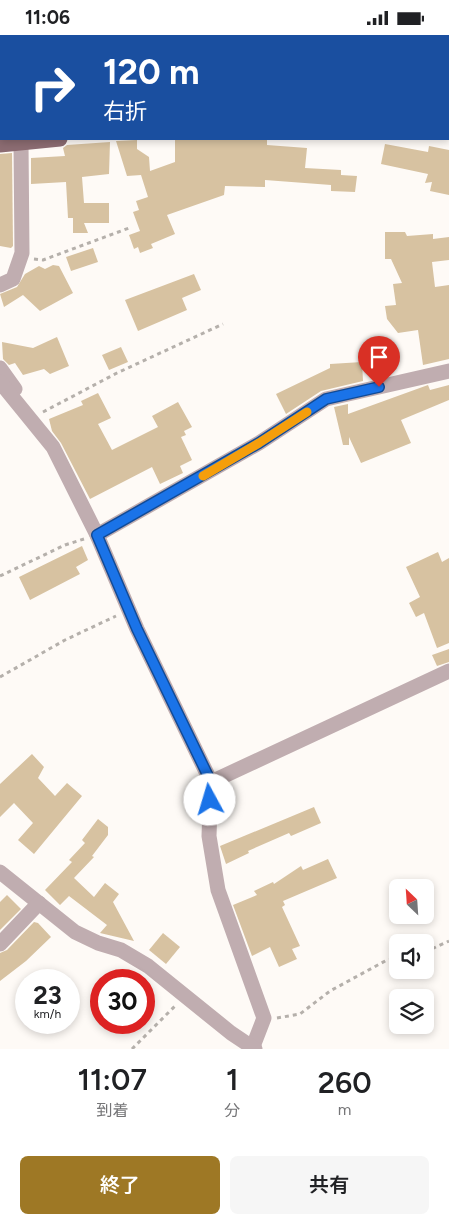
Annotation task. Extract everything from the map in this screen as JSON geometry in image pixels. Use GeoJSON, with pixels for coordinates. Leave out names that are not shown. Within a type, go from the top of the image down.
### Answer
{"type":"FeatureCollection","features":[{"type":"Feature","properties":{"kind":"main road"},"geometry":{"type":"LineString","coordinates":[[0,145],[50,140]]}},
{"type":"Feature","properties":{"kind":"street"},"geometry":{"type":"LineString","coordinates":[[0,285],[13,279],[21,258],[21,143]]}},
{"type":"Feature","properties":{"kind":"street"},"geometry":{"type":"LineString","coordinates":[[0,368],[53,447],[97,535],[129,610],[211,782],[209,836],[218,890],[264,1018],[254,1048],[231,1033],[148,966],[120,950],[98,943],[75,931],[39,903],[3,879]]}},
{"type":"Feature","properties":{"kind":"street"},"geometry":{"type":"LineString","coordinates":[[97,535],[259,443],[326,399],[449,371]]}},
{"type":"Feature","properties":{"kind":"street"},"geometry":{"type":"LineString","coordinates":[[0,382],[36,424]]}},
{"type":"Feature","properties":{"kind":"street"},"geometry":{"type":"LineString","coordinates":[[211,782],[449,671]]}},
{"type":"Feature","properties":{"kind":"street"},"geometry":{"type":"LineString","coordinates":[[0,944],[39,903]]}},
{"type":"Feature","properties":{"kind":"path"},"geometry":{"type":"LineString","coordinates":[[21,258],[43,260],[129,228]]}},
{"type":"Feature","properties":{"kind":"path"},"geometry":{"type":"LineString","coordinates":[[36,424],[118,373],[223,324]]}},
{"type":"Feature","properties":{"kind":"path"},"geometry":{"type":"LineString","coordinates":[[0,576],[65,545],[97,535]]}},
{"type":"Feature","properties":{"kind":"path"},"geometry":{"type":"LineString","coordinates":[[0,677],[65,640],[129,610]]}},
{"type":"Feature","properties":{"kind":"path"},"geometry":{"type":"LineString","coordinates":[[434,948],[449,941]]}},
{"type":"Feature","properties":{"kind":"path"},"geometry":{"type":"LineString","coordinates":[[264,1018],[287,1018],[300,1014],[330,991],[389,960]]}},
{"type":"Feature","properties":{"kind":"path"},"geometry":{"type":"LineString","coordinates":[[132,1049],[185,996]]}},
{"type":"Feature","properties":{"kind":"building"},"geometry":{"type":"Polygon","coordinates":[[[137,140],[137,149],[149,157],[150,171],[175,162],[175,140],[267,140],[267,145],[307,148],[305,168],[341,170],[341,175],[357,176],[355,192],[331,191],[331,185],[265,180],[265,187],[225,186],[224,195],[167,215],[175,234],[151,244],[153,248],[140,253],[138,247],[134,249],[129,235],[140,231],[133,212],[139,210],[136,201],[148,197],[141,175],[127,176],[116,141],[137,140]]]}},
{"type":"Feature","properties":{"kind":"building"},"geometry":{"type":"Polygon","coordinates":[[[110,142],[109,174],[82,177],[84,203],[109,203],[109,223],[84,223],[88,233],[73,233],[73,218],[68,218],[66,182],[31,184],[31,158],[65,156],[63,148],[67,145],[110,142]]]}},
{"type":"Feature","properties":{"kind":"building"},"geometry":{"type":"Polygon","coordinates":[[[385,144],[428,152],[429,146],[449,150],[449,195],[430,191],[432,182],[425,183],[428,174],[381,164],[385,144]]]}},
{"type":"Feature","properties":{"kind":"building"},"geometry":{"type":"Polygon","coordinates":[[[12,153],[13,246],[11,248],[0,246],[0,154],[12,153]]]}},
{"type":"Feature","properties":{"kind":"building"},"geometry":{"type":"Polygon","coordinates":[[[385,232],[405,232],[407,236],[433,234],[433,239],[449,237],[449,260],[432,262],[435,287],[449,285],[449,359],[423,365],[418,330],[398,333],[387,319],[385,306],[396,305],[393,284],[402,283],[391,259],[385,259],[385,232]]]}},
{"type":"Feature","properties":{"kind":"building"},"geometry":{"type":"Polygon","coordinates":[[[93,248],[98,262],[71,271],[66,257],[93,248]]]}},
{"type":"Feature","properties":{"kind":"building"},"geometry":{"type":"Polygon","coordinates":[[[53,265],[59,266],[73,293],[40,311],[23,295],[4,307],[0,294],[17,287],[25,274],[39,266],[45,269],[53,265]]]}},
{"type":"Feature","properties":{"kind":"building"},"geometry":{"type":"Polygon","coordinates":[[[194,274],[201,290],[182,298],[187,310],[138,331],[125,300],[194,274]]]}},
{"type":"Feature","properties":{"kind":"building"},"geometry":{"type":"Polygon","coordinates":[[[57,337],[69,366],[50,374],[44,369],[23,375],[15,363],[9,365],[3,359],[2,342],[33,348],[57,337]]]}},
{"type":"Feature","properties":{"kind":"building"},"geometry":{"type":"Polygon","coordinates":[[[121,347],[128,362],[109,370],[102,355],[121,347]]]}},
{"type":"Feature","properties":{"kind":"building"},"geometry":{"type":"Polygon","coordinates":[[[362,362],[363,381],[321,391],[286,414],[276,394],[330,368],[330,364],[362,362]]]}},
{"type":"Feature","properties":{"kind":"building"},"geometry":{"type":"Polygon","coordinates":[[[428,385],[430,390],[449,385],[449,400],[401,420],[411,443],[361,463],[349,437],[349,445],[343,445],[334,407],[348,404],[348,414],[428,385]]]}},
{"type":"Feature","properties":{"kind":"building"},"geometry":{"type":"Polygon","coordinates":[[[98,393],[111,418],[98,424],[112,450],[158,427],[152,416],[178,402],[192,427],[184,431],[186,435],[181,437],[192,460],[180,466],[183,473],[160,484],[152,467],[90,499],[61,443],[52,431],[49,419],[83,405],[81,401],[98,393]]]}},
{"type":"Feature","properties":{"kind":"building"},"geometry":{"type":"Polygon","coordinates":[[[82,546],[88,560],[76,567],[80,574],[30,600],[19,577],[82,546]]]}},
{"type":"Feature","properties":{"kind":"building"},"geometry":{"type":"Polygon","coordinates":[[[438,552],[442,562],[449,558],[449,643],[437,648],[424,613],[416,617],[409,603],[420,597],[406,567],[438,552]]]}},
{"type":"Feature","properties":{"kind":"building"},"geometry":{"type":"Polygon","coordinates":[[[449,649],[449,662],[437,666],[432,655],[449,649]]]}},
{"type":"Feature","properties":{"kind":"building"},"geometry":{"type":"Polygon","coordinates":[[[32,754],[44,767],[38,778],[55,796],[67,783],[82,796],[34,854],[18,840],[33,823],[14,803],[0,817],[0,784],[32,754]]]}},
{"type":"Feature","properties":{"kind":"building"},"geometry":{"type":"Polygon","coordinates":[[[314,807],[321,823],[291,836],[289,833],[248,851],[249,853],[226,864],[220,846],[314,807]]]}},
{"type":"Feature","properties":{"kind":"building"},"geometry":{"type":"Polygon","coordinates":[[[98,819],[108,827],[108,835],[92,856],[94,857],[74,878],[94,897],[105,883],[119,894],[113,902],[134,941],[100,933],[107,925],[69,896],[60,905],[45,890],[72,862],[69,860],[85,843],[82,840],[98,819]]]}},
{"type":"Feature","properties":{"kind":"building"},"geometry":{"type":"Polygon","coordinates":[[[328,859],[337,878],[283,901],[285,905],[282,907],[300,946],[292,949],[297,959],[279,967],[270,947],[252,956],[233,905],[257,895],[254,891],[273,882],[274,884],[301,866],[303,870],[328,859]]]}},
{"type":"Feature","properties":{"kind":"building"},"geometry":{"type":"Polygon","coordinates":[[[7,895],[21,909],[0,930],[0,902],[7,895]]]}},
{"type":"Feature","properties":{"kind":"building"},"geometry":{"type":"Polygon","coordinates":[[[34,922],[38,923],[51,937],[26,961],[0,981],[0,953],[7,950],[34,922]]]}},
{"type":"Feature","properties":{"kind":"building"},"geometry":{"type":"Polygon","coordinates":[[[163,933],[180,947],[166,964],[149,950],[163,933]]]}},
{"type":"Feature","properties":{"kind":"slow traffic"},"geometry":{"type":"LineString","coordinates":[[203,476],[307,412]]}},
{"type":"Feature","properties":{"kind":"route"},"geometry":{"type":"LineString","coordinates":[[210,800],[211,782],[137,629],[97,535],[259,443],[326,399],[379,387]]}}]}
